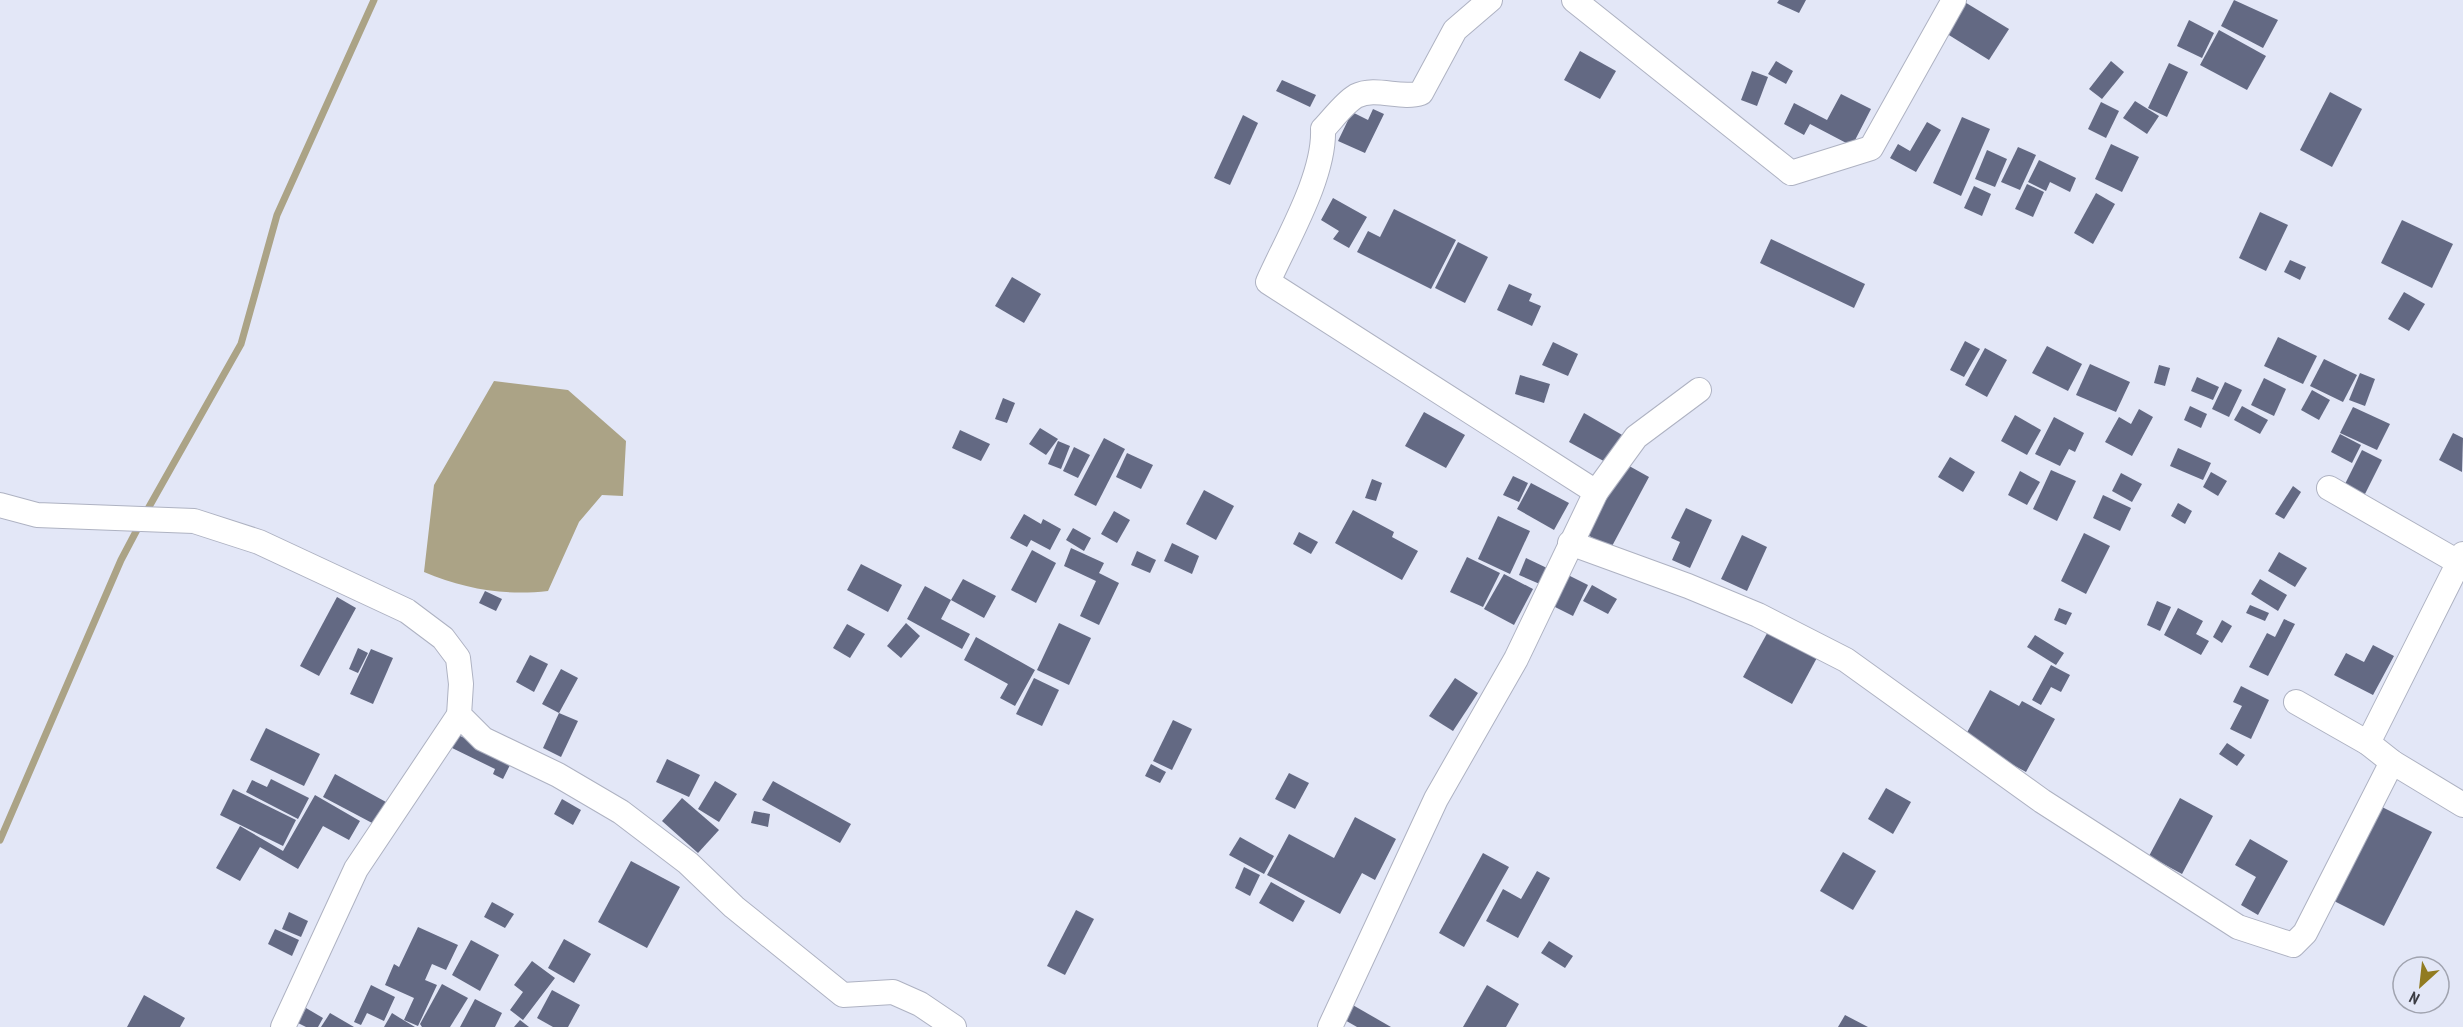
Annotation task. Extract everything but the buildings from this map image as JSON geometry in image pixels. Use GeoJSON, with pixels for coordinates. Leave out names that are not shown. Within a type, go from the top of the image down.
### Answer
{"type":"FeatureCollection","features":[{"type":"Feature","properties":{"kind":"street"},"geometry":{"type":"LineString","coordinates":[[1490,0],[1455,30],[1421,93],[1405,96],[1379,93],[1356,96],[1323,129],[1323,144],[1310,188],[1268,282],[1596,492]]}},
{"type":"Feature","properties":{"kind":"street"},"geometry":{"type":"LineString","coordinates":[[1574,0],[1791,173],[1871,148],[1954,0]]}},
{"type":"Feature","properties":{"kind":"street"},"geometry":{"type":"LineString","coordinates":[[1330,1027],[1436,800],[1516,659],[1596,492],[1636,437],[1700,390]]}},
{"type":"Feature","properties":{"kind":"street"},"geometry":{"type":"LineString","coordinates":[[2329,488],[2461,558],[2368,743]]}},
{"type":"Feature","properties":{"kind":"street"},"geometry":{"type":"LineString","coordinates":[[0,505],[37,515],[194,521],[259,542],[407,611],[443,638],[458,658],[461,684],[459,715],[356,869],[283,1027]]}},
{"type":"Feature","properties":{"kind":"street"},"geometry":{"type":"LineString","coordinates":[[1570,543],[1748,610],[1846,660],[2032,795],[2238,927],[2293,945],[2305,933],[2392,762]]}},
{"type":"Feature","properties":{"kind":"street"},"geometry":{"type":"LineString","coordinates":[[2296,702],[2368,743],[2392,762],[2463,805]]}},
{"type":"Feature","properties":{"kind":"street"},"geometry":{"type":"LineString","coordinates":[[459,715],[483,739],[558,775],[621,812],[688,863],[734,907],[843,994],[893,992],[920,1004],[954,1027]]}},
{"type":"Feature","properties":{"kind":"shaded area"},"geometry":{"type":"Polygon","coordinates":[[[494,381],[568,390],[626,441],[623,496],[602,495],[579,522],[548,591],[516,593],[485,590],[454,583],[424,572],[434,485],[494,381]]]}},
{"type":"Feature","properties":{"kind":"waterway"},"geometry":{"type":"LineString","coordinates":[[145,514],[241,344],[277,215],[374,0]]}},
{"type":"Feature","properties":{"kind":"waterway"},"geometry":{"type":"LineString","coordinates":[[0,840],[121,560],[140,524]]}}]}
